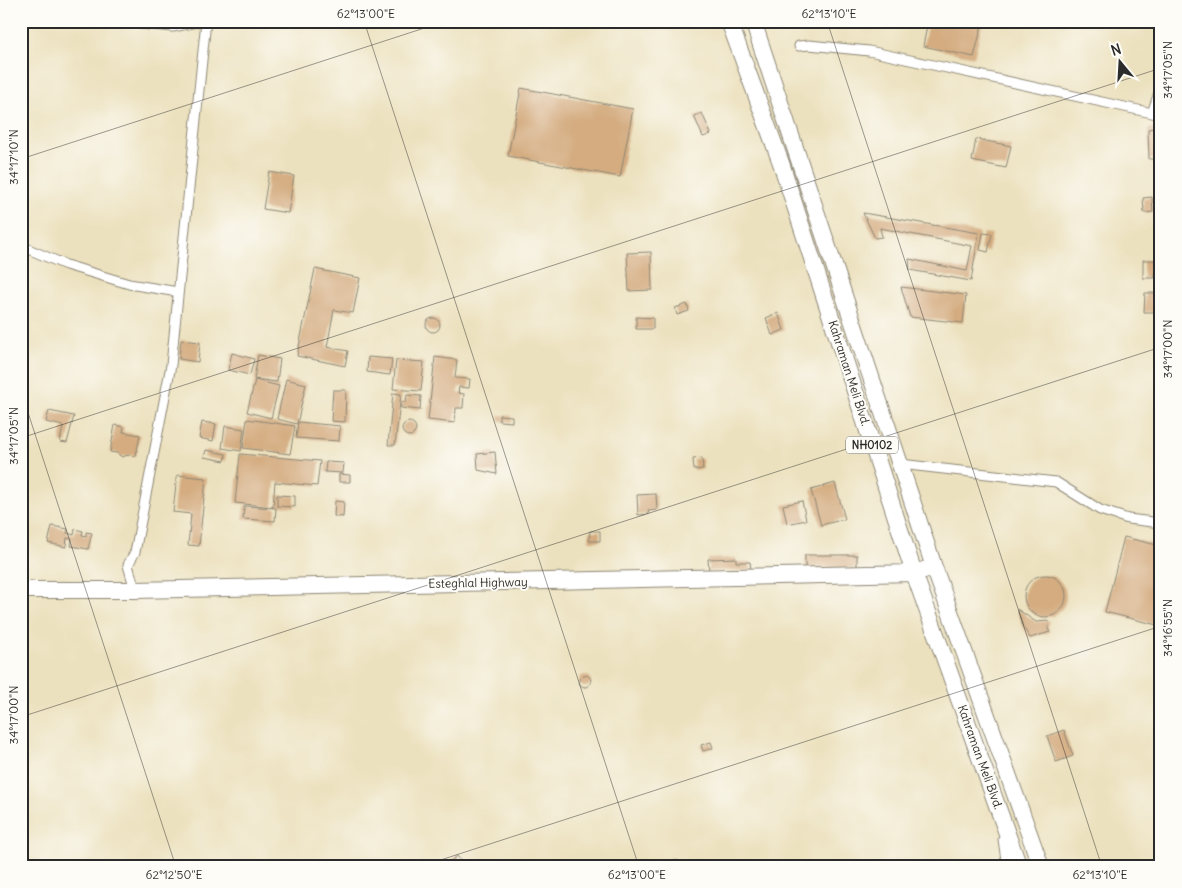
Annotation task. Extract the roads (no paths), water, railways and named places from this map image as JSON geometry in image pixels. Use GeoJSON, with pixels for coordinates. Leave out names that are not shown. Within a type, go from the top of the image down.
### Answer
{"type":"FeatureCollection","features":[{"type":"Feature","properties":{"kind":"highway","name":"Kahraman Meli Blvd."},"geometry":{"type":"LineString","coordinates":[[729,21],[780,163],[914,573],[1019,867]]}},
{"type":"Feature","properties":{"kind":"highway","name":"Kahraman Meli Blvd."},"geometry":{"type":"LineString","coordinates":[[753,21],[934,567],[1041,867]]}},
{"type":"Feature","properties":{"kind":"highway","name":"Esteghlal Highway"},"geometry":{"type":"LineString","coordinates":[[21,590],[136,590],[914,573],[934,567]]}},
{"type":"Feature","properties":{"kind":"street"},"geometry":{"type":"LineString","coordinates":[[135,21],[140,24],[173,27],[202,21]]}},
{"type":"Feature","properties":{"kind":"street"},"geometry":{"type":"LineString","coordinates":[[136,590],[128,564],[135,552],[171,366],[206,21]]}},
{"type":"Feature","properties":{"kind":"street"},"geometry":{"type":"LineString","coordinates":[[800,46],[809,45],[869,51],[1156,114],[1161,87]]}},
{"type":"Feature","properties":{"kind":"street"},"geometry":{"type":"LineString","coordinates":[[21,246],[66,265],[129,284],[178,292]]}},
{"type":"Feature","properties":{"kind":"street"},"geometry":{"type":"LineString","coordinates":[[900,464],[1056,482],[1100,510],[1128,518],[1161,523]]}},
{"type":"Feature","properties":{"kind":"street"},"geometry":{"type":"LineString","coordinates":[[998,806],[1007,867]]}}]}
